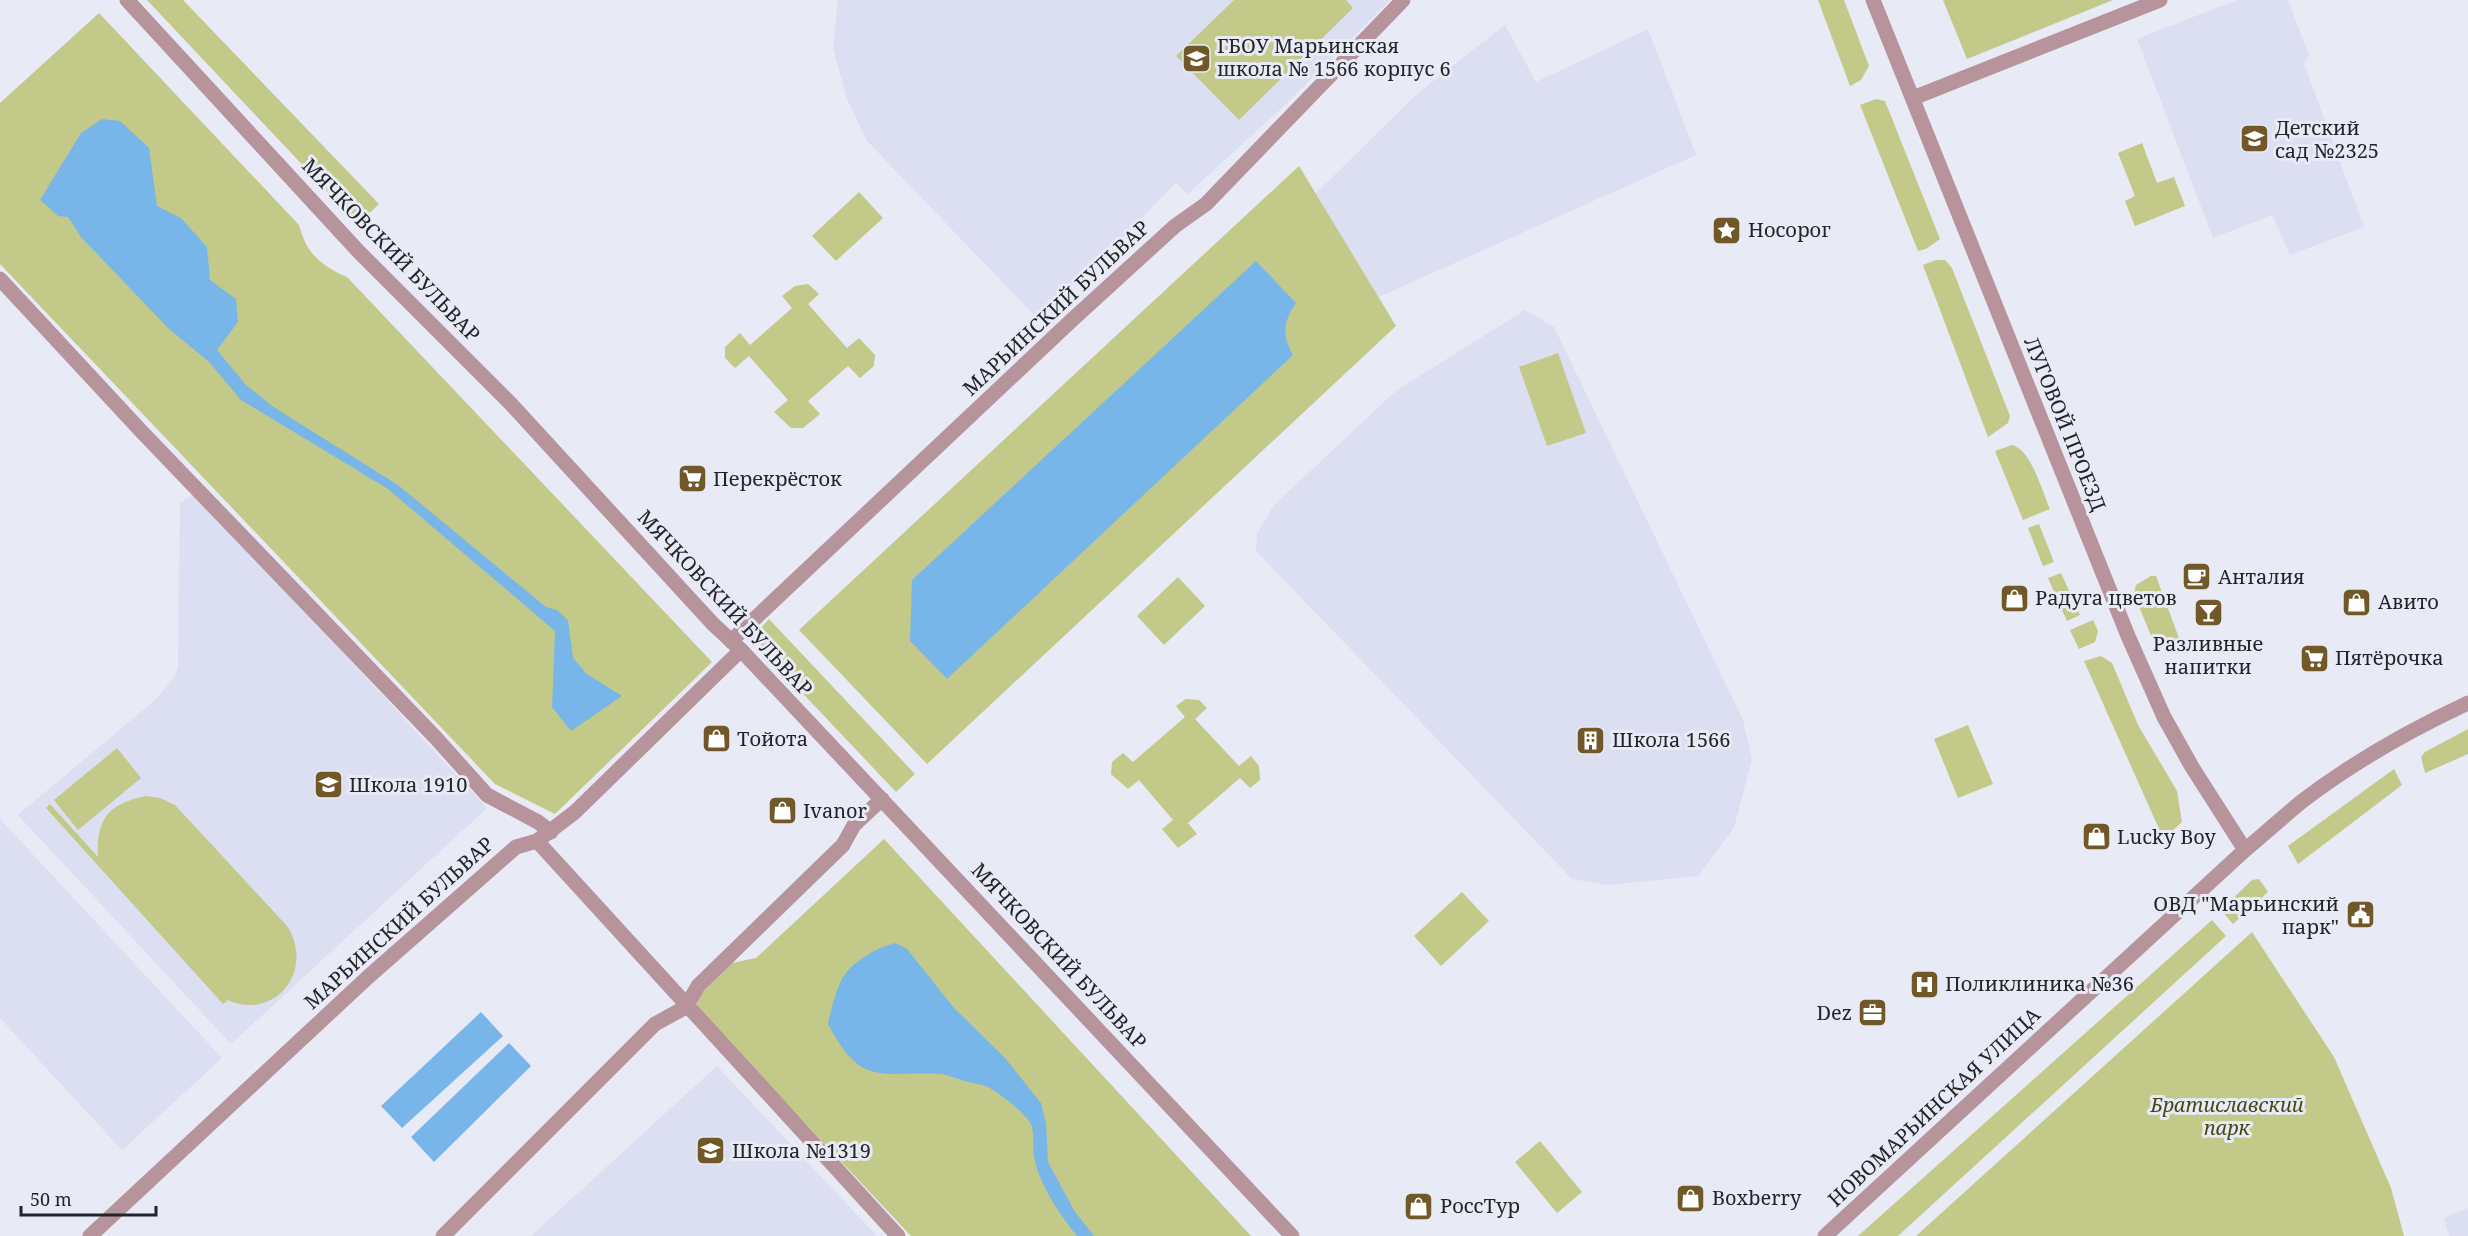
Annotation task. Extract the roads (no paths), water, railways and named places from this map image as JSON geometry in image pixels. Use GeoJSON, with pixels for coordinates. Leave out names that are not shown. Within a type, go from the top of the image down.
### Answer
{"type":"FeatureCollection","features":[{"type":"Feature","properties":{"kind":"street","name":"МЯЧКОВСКИЙ БУЛЬВАР"},"geometry":{"type":"LineString","coordinates":[[127,0],[359,252],[511,404],[713,624],[882,799],[1292,1236]]}},
{"type":"Feature","properties":{"kind":"street","name":"МАРЬИНСКИЙ БУЛЬВАР"},"geometry":{"type":"LineString","coordinates":[[90,1236],[368,977],[516,848],[537,841],[575,812],[736,646],[1073,319],[1175,226],[1206,204],[1402,0]]}},
{"type":"Feature","properties":{"kind":"street","name":"ЛУГОВОЙ ПРОЕЗД"},"geometry":{"type":"LineString","coordinates":[[1873,0],[2128,636],[2164,717],[2192,767],[2245,850]]}},
{"type":"Feature","properties":{"kind":"street"},"geometry":{"type":"LineString","coordinates":[[1913,98],[2160,0]]}},
{"type":"Feature","properties":{"kind":"street"},"geometry":{"type":"LineString","coordinates":[[0,279],[141,431],[435,737],[487,795],[538,822],[551,832]]}},
{"type":"Feature","properties":{"kind":"street","name":"НОВОМАРЬИНСКАЯ УЛИЦА"},"geometry":{"type":"LineString","coordinates":[[1825,1236],[2245,850],[2302,802],[2335,778],[2402,737],[2468,703]]}},
{"type":"Feature","properties":{"kind":"street"},"geometry":{"type":"LineString","coordinates":[[443,1236],[656,1024],[686,1007],[698,987],[843,845],[854,825],[882,799]]}},
{"type":"Feature","properties":{"kind":"street"},"geometry":{"type":"LineString","coordinates":[[537,841],[676,992],[686,1007],[898,1236]]}},
{"type":"Feature","properties":{"kind":"water"},"geometry":{"type":"Polygon","coordinates":[[[102,119],[120,121],[149,148],[157,206],[181,218],[207,247],[210,280],[236,299],[238,322],[217,350],[246,385],[275,408],[398,485],[546,607],[557,610],[568,620],[573,658],[587,674],[622,696],[571,731],[552,707],[555,631],[388,489],[241,400],[209,362],[168,328],[81,237],[68,217],[58,216],[40,200],[81,133],[102,119]]]}},
{"type":"Feature","properties":{"kind":"water"},"geometry":{"type":"Polygon","coordinates":[[[1256,261],[1296,303],[1286,323],[1287,341],[1293,355],[947,679],[910,641],[912,580],[1256,261]]]}},
{"type":"Feature","properties":{"kind":"water"},"geometry":{"type":"Polygon","coordinates":[[[896,943],[907,949],[954,1008],[1005,1058],[1041,1103],[1046,1123],[1048,1162],[1075,1212],[1094,1236],[1077,1236],[1057,1208],[1040,1178],[1033,1152],[1031,1124],[1004,1097],[986,1086],[944,1075],[874,1072],[862,1067],[851,1058],[840,1044],[828,1024],[840,983],[849,969],[864,957],[880,948],[896,943]]]}},
{"type":"Feature","properties":{"kind":"water"},"geometry":{"type":"Polygon","coordinates":[[[481,1012],[503,1036],[402,1128],[381,1106],[481,1012]]]}},
{"type":"Feature","properties":{"kind":"water"},"geometry":{"type":"Polygon","coordinates":[[[509,1043],[531,1066],[434,1162],[411,1137],[509,1043]]]}},
{"type":"Feature","properties":{"kind":"place","name":"ГБОУ Марьинская школа № 1566 корпус 6"},"geometry":{"type":"Point","coordinates":[1196,58]}},
{"type":"Feature","properties":{"kind":"place","name":"Детский сад №2325"},"geometry":{"type":"Point","coordinates":[2254,139]}},
{"type":"Feature","properties":{"kind":"place","name":"Носорог"},"geometry":{"type":"Point","coordinates":[1727,230]}},
{"type":"Feature","properties":{"kind":"place","name":"Перекрёсток"},"geometry":{"type":"Point","coordinates":[692,479]}},
{"type":"Feature","properties":{"kind":"place","name":"Анталия"},"geometry":{"type":"Point","coordinates":[2197,577]}},
{"type":"Feature","properties":{"kind":"place","name":"Радуга цветов"},"geometry":{"type":"Point","coordinates":[2014,598]}},
{"type":"Feature","properties":{"kind":"place","name":"Авито"},"geometry":{"type":"Point","coordinates":[2357,602]}},
{"type":"Feature","properties":{"kind":"place","name":"Разливные напитки"},"geometry":{"type":"Point","coordinates":[2208,613]}},
{"type":"Feature","properties":{"kind":"place","name":"Пятёрочка"},"geometry":{"type":"Point","coordinates":[2314,658]}},
{"type":"Feature","properties":{"kind":"place","name":"Тойота"},"geometry":{"type":"Point","coordinates":[716,739]}},
{"type":"Feature","properties":{"kind":"place","name":"Школа 1566"},"geometry":{"type":"Point","coordinates":[1591,740]}},
{"type":"Feature","properties":{"kind":"place","name":"Школа 1910"},"geometry":{"type":"Point","coordinates":[328,785]}},
{"type":"Feature","properties":{"kind":"place","name":"Ivanor"},"geometry":{"type":"Point","coordinates":[782,811]}},
{"type":"Feature","properties":{"kind":"place","name":"Lucky Boy"},"geometry":{"type":"Point","coordinates":[2096,837]}},
{"type":"Feature","properties":{"kind":"place","name":"ОВД \"Марьинский парк\""},"geometry":{"type":"Point","coordinates":[2360,915]}},
{"type":"Feature","properties":{"kind":"place","name":"Поликлиника №36"},"geometry":{"type":"Point","coordinates":[1924,984]}},
{"type":"Feature","properties":{"kind":"place","name":"Dez"},"geometry":{"type":"Point","coordinates":[1873,1013]}},
{"type":"Feature","properties":{"kind":"place","name":"Школа №1319"},"geometry":{"type":"Point","coordinates":[711,1151]}},
{"type":"Feature","properties":{"kind":"place","name":"Boxberry"},"geometry":{"type":"Point","coordinates":[1691,1198]}},
{"type":"Feature","properties":{"kind":"place","name":"РоссТур"},"geometry":{"type":"Point","coordinates":[1419,1206]}},
{"type":"Feature","properties":{"kind":"park label","name":"Братиславский парк"},"geometry":{"type":"Point","coordinates":[2227,1116]}}]}
